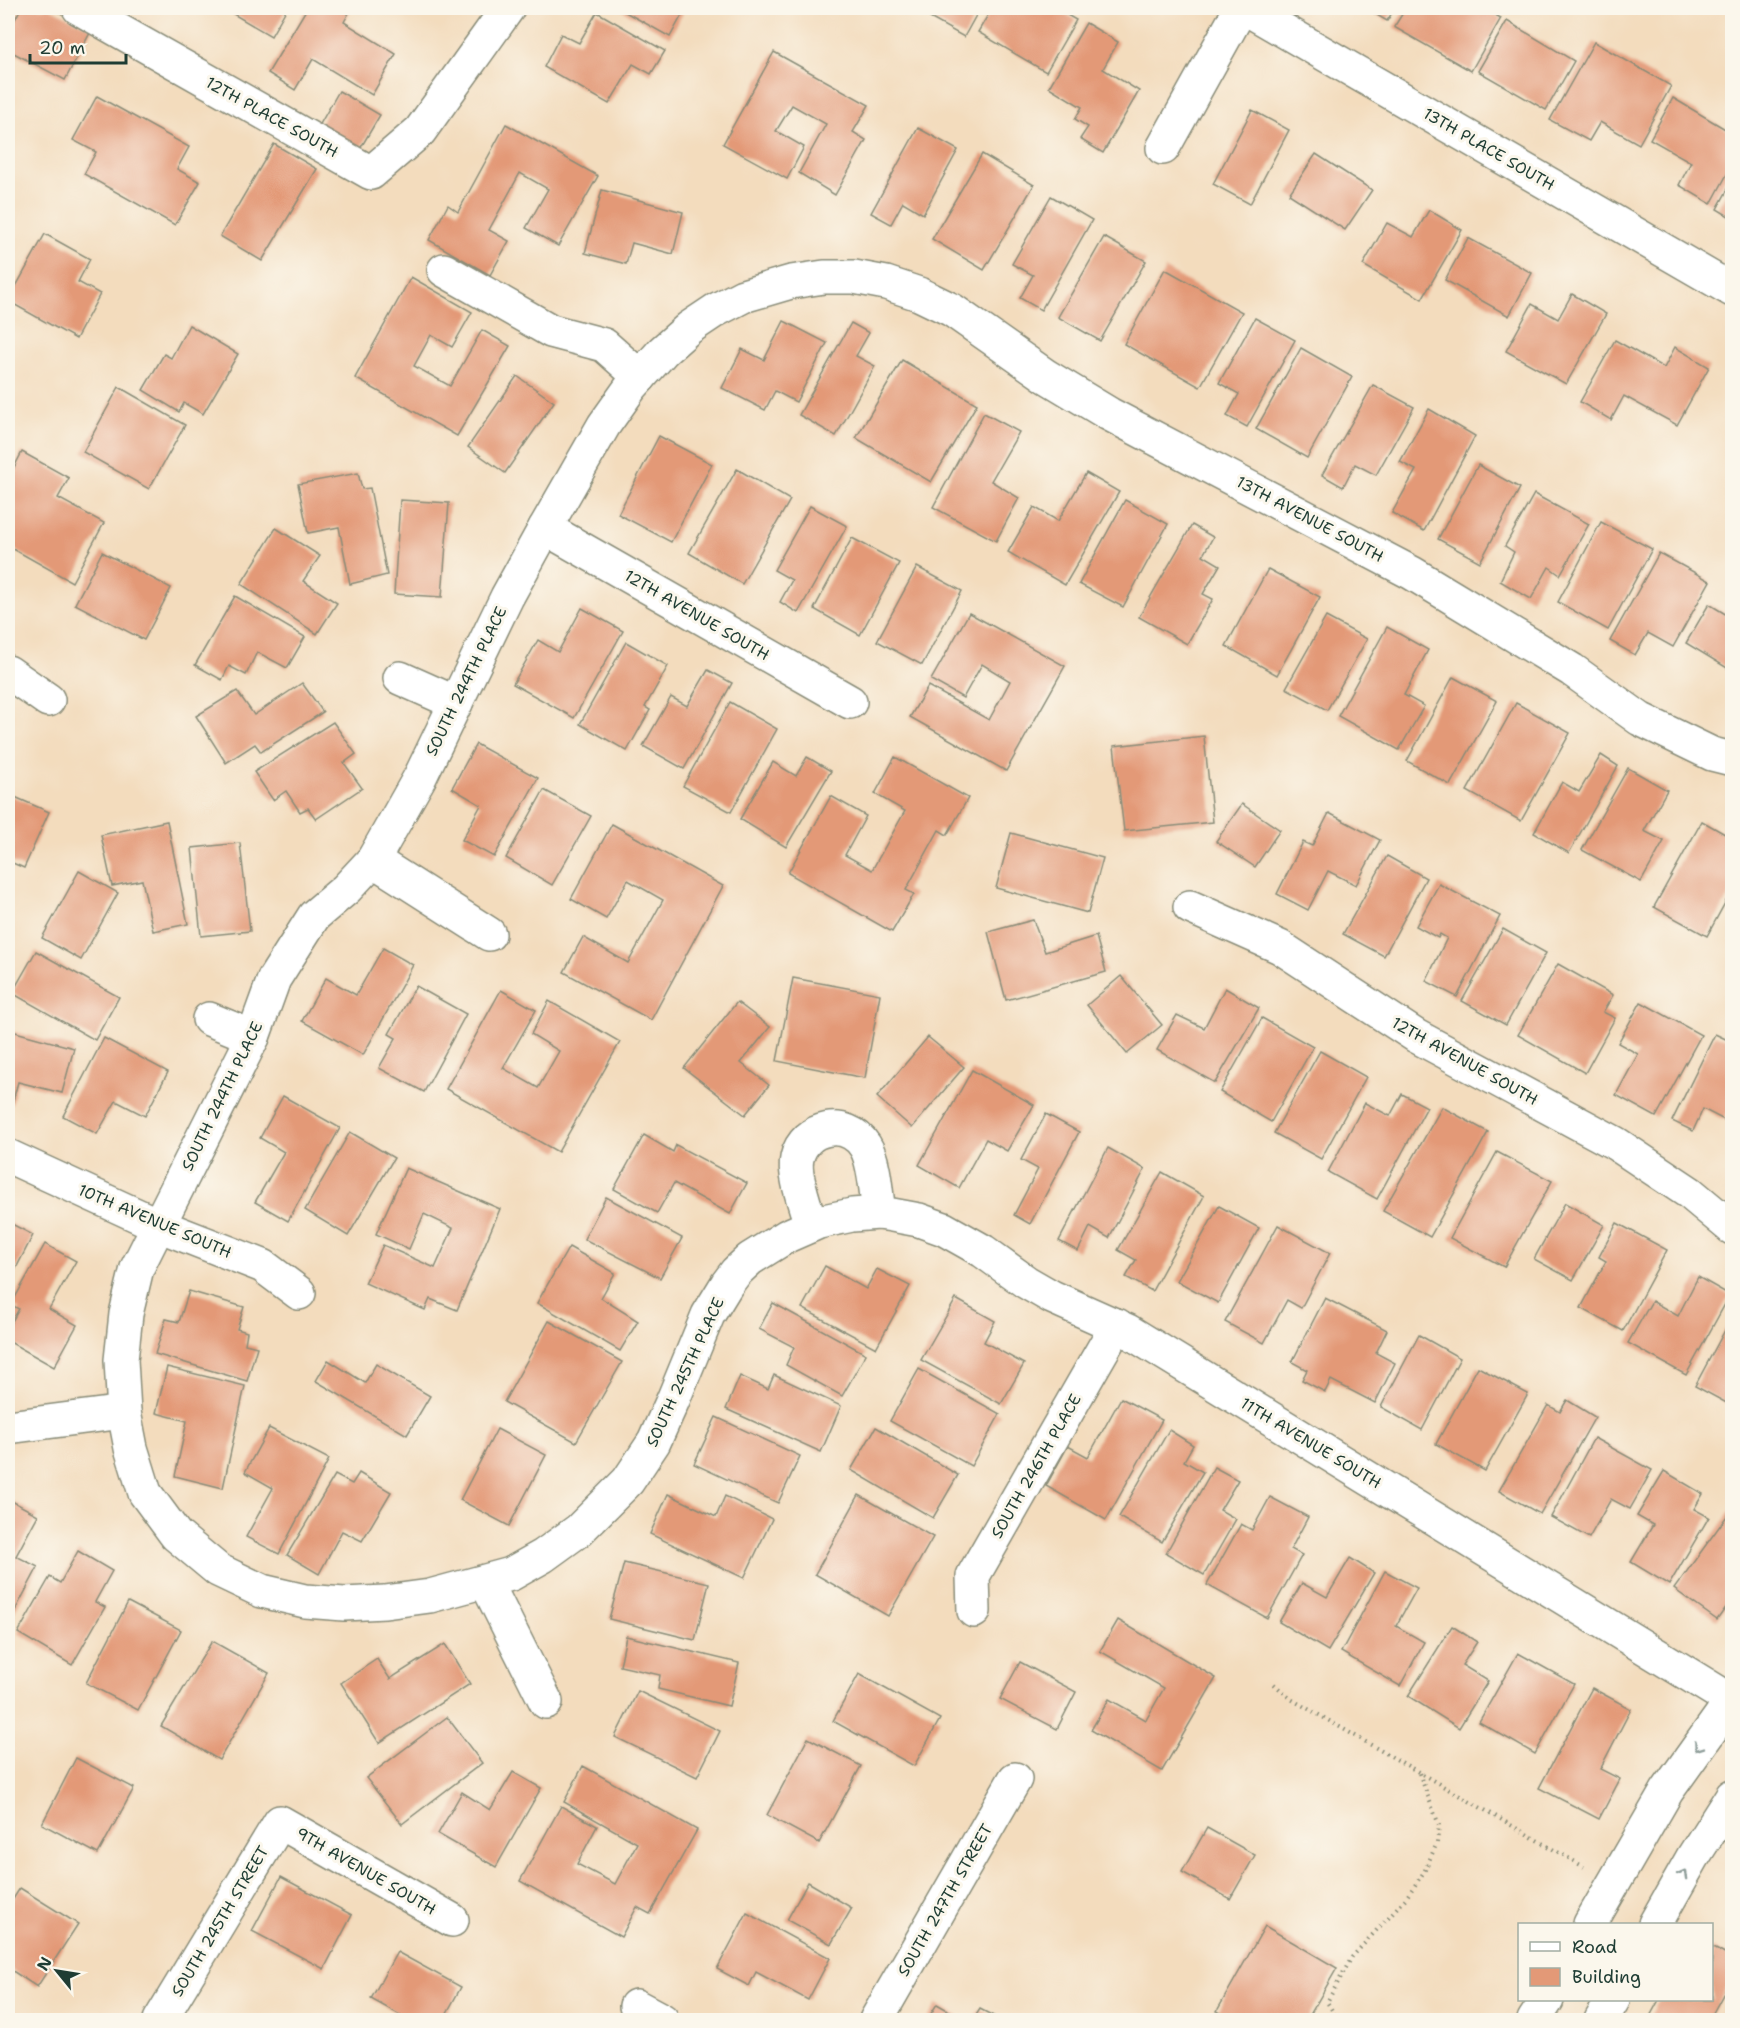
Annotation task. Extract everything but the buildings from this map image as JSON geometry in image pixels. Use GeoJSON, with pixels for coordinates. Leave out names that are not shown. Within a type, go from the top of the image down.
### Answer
{"type":"FeatureCollection","features":[{"type":"Feature","properties":{"kind":"street","name":"12TH PLACE SOUTH"},"geometry":{"type":"LineString","coordinates":[[79,8],[371,172],[420,130],[508,8]]}},
{"type":"Feature","properties":{"kind":"street"},"geometry":{"type":"LineString","coordinates":[[1163,148],[1243,8]]}},
{"type":"Feature","properties":{"kind":"street","name":"13TH PLACE SOUTH"},"geometry":{"type":"LineString","coordinates":[[1243,8],[1732,290]]}},
{"type":"Feature","properties":{"kind":"street"},"geometry":{"type":"LineString","coordinates":[[444,270],[551,332],[604,345],[640,377]]}},
{"type":"Feature","properties":{"kind":"street","name":"SOUTH 244TH PLACE"},"geometry":{"type":"LineString","coordinates":[[124,1412],[121,1360],[126,1314],[137,1268],[253,1037],[274,978],[314,916],[346,890],[373,860],[420,777],[507,597],[604,425],[663,351],[689,328],[743,296],[769,287],[824,277],[854,277],[886,283]]}},
{"type":"Feature","properties":{"kind":"street","name":"13TH AVENUE SOUTH"},"geometry":{"type":"LineString","coordinates":[[886,283],[920,294],[952,310],[1046,376],[1109,414],[1412,573],[1572,670],[1640,719],[1712,754],[1732,759]]}},
{"type":"Feature","properties":{"kind":"street","name":"12TH AVENUE SOUTH"},"geometry":{"type":"LineString","coordinates":[[545,528],[850,702]]}},
{"type":"Feature","properties":{"kind":"street"},"geometry":{"type":"LineString","coordinates":[[8,672],[48,700]]}},
{"type":"Feature","properties":{"kind":"street"},"geometry":{"type":"LineString","coordinates":[[400,678],[456,703]]}},
{"type":"Feature","properties":{"kind":"street"},"geometry":{"type":"LineString","coordinates":[[373,860],[489,934]]}},
{"type":"Feature","properties":{"kind":"street","name":"12TH AVENUE SOUTH"},"geometry":{"type":"LineString","coordinates":[[1190,907],[1280,947],[1416,1036],[1615,1143],[1690,1193],[1732,1228]]}},
{"type":"Feature","properties":{"kind":"street"},"geometry":{"type":"LineString","coordinates":[[209,1019],[253,1037]]}},
{"type":"Feature","properties":{"kind":"street"},"geometry":{"type":"LineString","coordinates":[[811,1225],[796,1172],[796,1159],[801,1147],[809,1137],[821,1130],[833,1128],[846,1130],[865,1146],[870,1159],[866,1214]]}},
{"type":"Feature","properties":{"kind":"street","name":"10TH AVENUE SOUTH"},"geometry":{"type":"LineString","coordinates":[[8,1156],[158,1225],[263,1266],[299,1293]]}},
{"type":"Feature","properties":{"kind":"street","name":"SOUTH 245TH PLACE"},"geometry":{"type":"LineString","coordinates":[[124,1412],[131,1448],[145,1492],[176,1535],[218,1570],[262,1592],[305,1602],[344,1604],[385,1602],[430,1596],[498,1578],[543,1556],[579,1530],[628,1480],[654,1442],[708,1315],[727,1284],[750,1259],[769,1245],[811,1225],[866,1214]]}},
{"type":"Feature","properties":{"kind":"street","name":"11TH AVENUE SOUTH"},"geometry":{"type":"LineString","coordinates":[[866,1214],[919,1220],[955,1234],[1052,1297],[1117,1325],[1732,1701]]}},
{"type":"Feature","properties":{"kind":"street","name":"SOUTH 246TH PLACE"},"geometry":{"type":"LineString","coordinates":[[974,1611],[973,1576],[1117,1325]]}},
{"type":"Feature","properties":{"kind":"street"},"geometry":{"type":"LineString","coordinates":[[8,1427],[124,1412]]}},
{"type":"Feature","properties":{"kind":"street"},"geometry":{"type":"LineString","coordinates":[[498,1578],[546,1702]]}},
{"type":"Feature","properties":{"kind":"street"},"geometry":{"type":"LineString","coordinates":[[1591,1923],[1667,1791],[1732,1701]]}},
{"type":"Feature","properties":{"kind":"street","name":"SOUTH 247TH STREET"},"geometry":{"type":"LineString","coordinates":[[876,2020],[1014,1779]]}},
{"type":"Feature","properties":{"kind":"street"},"geometry":{"type":"LineString","coordinates":[[1656,1923],[1693,1857],[1732,1796]]}},
{"type":"Feature","properties":{"kind":"street","name":"9TH AVENUE SOUTH"},"geometry":{"type":"LineString","coordinates":[[280,1822],[452,1920]]}},
{"type":"Feature","properties":{"kind":"street","name":"SOUTH 245TH STREET"},"geometry":{"type":"LineString","coordinates":[[160,2020],[280,1822]]}},
{"type":"Feature","properties":{"kind":"street"},"geometry":{"type":"LineString","coordinates":[[1534,2020],[1546,2001]]}},
{"type":"Feature","properties":{"kind":"street"},"geometry":{"type":"LineString","coordinates":[[1601,2020],[1612,2001]]}},
{"type":"Feature","properties":{"kind":"path"},"geometry":{"type":"LineString","coordinates":[[1274,1684],[1291,1699],[1614,1884]]}},
{"type":"Feature","properties":{"kind":"path"},"geometry":{"type":"LineString","coordinates":[[1338,2020],[1327,2002],[1353,1957],[1424,1872],[1437,1843],[1439,1825],[1419,1773]]}}]}
